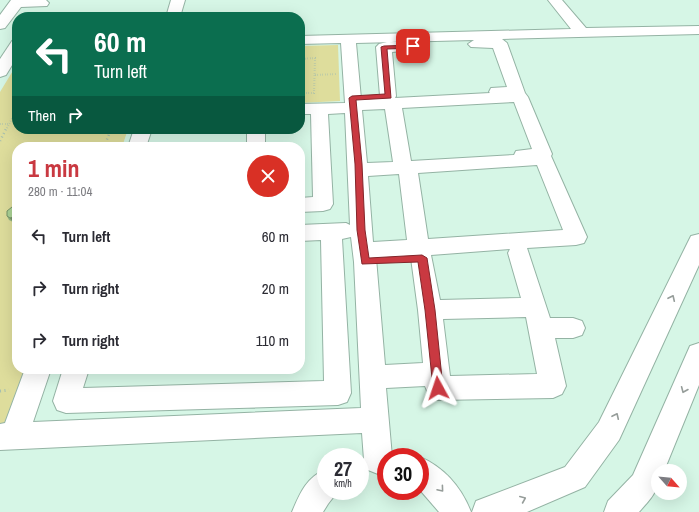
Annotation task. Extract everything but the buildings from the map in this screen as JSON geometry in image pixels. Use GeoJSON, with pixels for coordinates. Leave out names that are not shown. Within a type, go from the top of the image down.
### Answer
{"type":"FeatureCollection","features":[{"type":"Feature","properties":{"kind":"street"},"geometry":{"type":"LineString","coordinates":[[175,12],[178,0]]}},
{"type":"Feature","properties":{"kind":"street"},"geometry":{"type":"LineString","coordinates":[[556,0],[583,34]]}},
{"type":"Feature","properties":{"kind":"street"},"geometry":{"type":"LineString","coordinates":[[0,25],[17,2],[43,2]]}},
{"type":"Feature","properties":{"kind":"street"},"geometry":{"type":"LineString","coordinates":[[36,12],[43,2]]}},
{"type":"Feature","properties":{"kind":"street"},"geometry":{"type":"LineString","coordinates":[[305,40],[699,30]]}},
{"type":"Feature","properties":{"kind":"street"},"geometry":{"type":"LineString","coordinates":[[348,39],[359,167],[360,223],[364,257],[375,420],[375,462]]}},
{"type":"Feature","properties":{"kind":"street"},"geometry":{"type":"LineString","coordinates":[[390,100],[411,96],[517,92],[499,43],[384,47],[390,100],[404,165],[417,252],[430,310],[438,388],[552,386],[538,317],[519,253]]}},
{"type":"Feature","properties":{"kind":"street"},"geometry":{"type":"LineString","coordinates":[[0,72],[12,46]]}},
{"type":"Feature","properties":{"kind":"street"},"geometry":{"type":"LineString","coordinates":[[305,109],[319,109],[353,103],[390,100],[520,97],[543,154],[404,165]]}},
{"type":"Feature","properties":{"kind":"street"},"geometry":{"type":"LineString","coordinates":[[305,205],[323,204],[319,109]]}},
{"type":"Feature","properties":{"kind":"street"},"geometry":{"type":"LineString","coordinates":[[359,167],[544,159],[576,236],[364,257]]}},
{"type":"Feature","properties":{"kind":"street"},"geometry":{"type":"LineString","coordinates":[[305,220],[360,223]]}},
{"type":"Feature","properties":{"kind":"street"},"geometry":{"type":"LineString","coordinates":[[305,233],[331,232],[360,223]]}},
{"type":"Feature","properties":{"kind":"street"},"geometry":{"type":"LineString","coordinates":[[74,374],[66,401],[338,393],[331,232]]}},
{"type":"Feature","properties":{"kind":"street"},"geometry":{"type":"LineString","coordinates":[[487,512],[575,477],[609,431],[699,242]]}},
{"type":"Feature","properties":{"kind":"street"},"geometry":{"type":"LineString","coordinates":[[417,252],[519,253],[584,249]]}},
{"type":"Feature","properties":{"kind":"street"},"geometry":{"type":"LineString","coordinates":[[430,310],[538,317],[573,328]]}},
{"type":"Feature","properties":{"kind":"street"},"geometry":{"type":"LineString","coordinates":[[619,512],[643,485],[699,354]]}},
{"type":"Feature","properties":{"kind":"street"},"geometry":{"type":"LineString","coordinates":[[36,374],[7,437],[375,420]]}},
{"type":"Feature","properties":{"kind":"street"},"geometry":{"type":"LineString","coordinates":[[372,377],[437,374]]}},
{"type":"Feature","properties":{"kind":"street"},"geometry":{"type":"LineString","coordinates":[[429,478],[436,483],[450,500],[456,512]]}},
{"type":"Feature","properties":{"kind":"street"},"geometry":{"type":"LineString","coordinates":[[307,512],[317,495]]}},
{"type":"Feature","properties":{"kind":"path"},"geometry":{"type":"LineString","coordinates":[[305,59],[315,58],[314,93],[305,94]]}},
{"type":"Feature","properties":{"kind":"path"},"geometry":{"type":"LineString","coordinates":[[315,74],[350,74]]}},
{"type":"Feature","properties":{"kind":"path"},"geometry":{"type":"LineString","coordinates":[[0,140],[12,118]]}},
{"type":"Feature","properties":{"kind":"path"},"geometry":{"type":"LineString","coordinates":[[0,124],[9,124]]}},
{"type":"Feature","properties":{"kind":"shaded area"},"geometry":{"type":"Polygon","coordinates":[[[338,45],[340,101],[305,103],[305,46],[338,45]]]}},
{"type":"Feature","properties":{"kind":"shaded area"},"geometry":{"type":"Polygon","coordinates":[[[12,72],[12,134],[126,134],[124,142],[12,142],[12,374],[44,374],[26,427],[0,428],[0,92],[12,72]]]}},
{"type":"Feature","properties":{"kind":"route"},"geometry":{"type":"LineString","coordinates":[[413,46],[384,47],[388,96],[352,98],[358,164],[361,230],[365,262],[422,258],[430,310],[438,388]]}}]}
